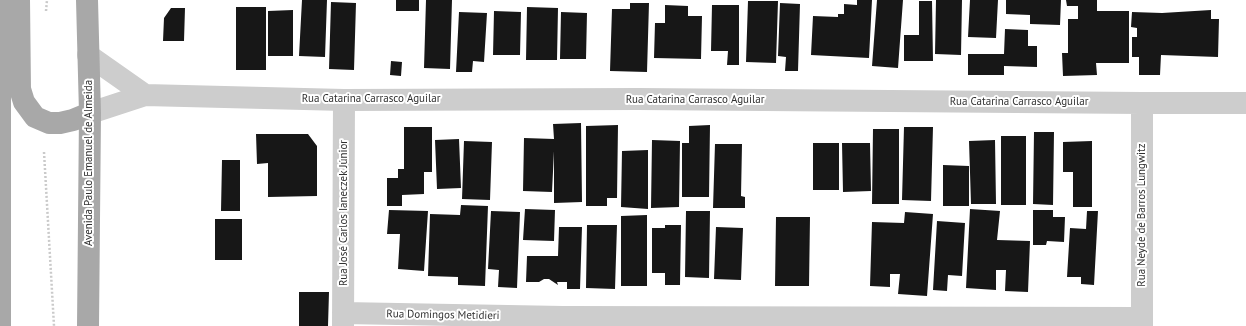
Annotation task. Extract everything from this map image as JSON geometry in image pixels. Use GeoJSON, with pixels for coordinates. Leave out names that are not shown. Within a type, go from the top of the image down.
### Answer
{"type":"FeatureCollection","features":[{"type":"Feature","properties":{"kind":"main road"},"geometry":{"type":"LineString","coordinates":[[0,0],[0,326]]}},
{"type":"Feature","properties":{"kind":"main road"},"geometry":{"type":"LineString","coordinates":[[19,0],[20,89],[24,102],[35,117],[48,123],[60,123],[73,120],[90,113]]}},
{"type":"Feature","properties":{"kind":"main road","name":"Avenida Paulo Emanuel de Almeida"},"geometry":{"type":"LineString","coordinates":[[87,0],[90,113],[88,326]]}},
{"type":"Feature","properties":{"kind":"street"},"geometry":{"type":"LineString","coordinates":[[88,55],[145,95]]}},
{"type":"Feature","properties":{"kind":"street","name":"Rua Catarina Carrasco Aguilar"},"geometry":{"type":"LineString","coordinates":[[90,113],[145,95],[344,100],[646,99],[1246,103]]}},
{"type":"Feature","properties":{"kind":"street","name":"Rua José Carlos Ianeczek Júnior"},"geometry":{"type":"LineString","coordinates":[[343,319],[344,100]]}},
{"type":"Feature","properties":{"kind":"street","name":"Rua Neyde de Barros Lungwitz"},"geometry":{"type":"LineString","coordinates":[[1142,103],[1142,322]]}},
{"type":"Feature","properties":{"kind":"street","name":"Rua Domingos Metidieri"},"geometry":{"type":"LineString","coordinates":[[343,319],[563,322],[1142,322]]}},
{"type":"Feature","properties":{"kind":"path"},"geometry":{"type":"LineString","coordinates":[[44,152],[54,326]]}},
{"type":"Feature","properties":{"kind":"building"},"geometry":{"type":"Polygon","coordinates":[[[302,0],[327,0],[325,57],[299,56],[302,0]]]}},
{"type":"Feature","properties":{"kind":"building"},"geometry":{"type":"Polygon","coordinates":[[[396,0],[419,0],[419,11],[396,11],[396,0]]]}},
{"type":"Feature","properties":{"kind":"building"},"geometry":{"type":"Polygon","coordinates":[[[426,0],[452,0],[450,69],[424,68],[426,0]]]}},
{"type":"Feature","properties":{"kind":"building"},"geometry":{"type":"Polygon","coordinates":[[[857,0],[872,0],[869,58],[811,55],[813,16],[838,17],[838,14],[844,14],[844,4],[857,5],[857,0]]]}},
{"type":"Feature","properties":{"kind":"building"},"geometry":{"type":"Polygon","coordinates":[[[877,0],[903,0],[898,68],[872,66],[877,0]]]}},
{"type":"Feature","properties":{"kind":"building"},"geometry":{"type":"Polygon","coordinates":[[[936,0],[962,0],[961,55],[935,54],[936,0]]]}},
{"type":"Feature","properties":{"kind":"building"},"geometry":{"type":"Polygon","coordinates":[[[970,0],[998,0],[996,38],[968,37],[970,0]]]}},
{"type":"Feature","properties":{"kind":"building"},"geometry":{"type":"Polygon","coordinates":[[[1006,0],[1061,0],[1060,25],[1030,24],[1030,15],[1006,14],[1006,0]]]}},
{"type":"Feature","properties":{"kind":"building"},"geometry":{"type":"Polygon","coordinates":[[[1066,0],[1097,0],[1097,11],[1129,11],[1129,63],[1096,63],[1097,75],[1063,76],[1062,53],[1068,53],[1068,19],[1078,19],[1078,6],[1067,6],[1066,0]]]}},
{"type":"Feature","properties":{"kind":"building"},"geometry":{"type":"Polygon","coordinates":[[[748,1],[778,1],[776,63],[746,62],[748,1]]]}},
{"type":"Feature","properties":{"kind":"building"},"geometry":{"type":"Polygon","coordinates":[[[919,1],[932,1],[933,61],[904,61],[904,35],[919,35],[919,1]]]}},
{"type":"Feature","properties":{"kind":"building"},"geometry":{"type":"Polygon","coordinates":[[[331,2],[356,3],[354,70],[329,69],[331,2]]]}},
{"type":"Feature","properties":{"kind":"building"},"geometry":{"type":"Polygon","coordinates":[[[630,3],[649,3],[647,72],[610,71],[612,9],[630,9],[630,3]]]}},
{"type":"Feature","properties":{"kind":"building"},"geometry":{"type":"Polygon","coordinates":[[[780,3],[800,4],[798,71],[785,71],[786,57],[778,56],[780,3]]]}},
{"type":"Feature","properties":{"kind":"building"},"geometry":{"type":"Polygon","coordinates":[[[665,5],[688,6],[688,16],[702,16],[701,59],[654,58],[655,23],[665,23],[665,5]]]}},
{"type":"Feature","properties":{"kind":"building"},"geometry":{"type":"Polygon","coordinates":[[[712,5],[739,5],[739,65],[727,65],[728,51],[711,51],[712,5]]]}},
{"type":"Feature","properties":{"kind":"building"},"geometry":{"type":"Polygon","coordinates":[[[236,7],[266,7],[266,70],[236,70],[236,7]]]}},
{"type":"Feature","properties":{"kind":"building"},"geometry":{"type":"Polygon","coordinates":[[[527,7],[558,8],[557,60],[526,60],[527,7]]]}},
{"type":"Feature","properties":{"kind":"building"},"geometry":{"type":"Polygon","coordinates":[[[171,8],[185,8],[184,41],[163,41],[164,18],[171,8]]]}},
{"type":"Feature","properties":{"kind":"building"},"geometry":{"type":"Polygon","coordinates":[[[293,10],[293,56],[268,56],[268,11],[293,10]]]}},
{"type":"Feature","properties":{"kind":"building"},"geometry":{"type":"Polygon","coordinates":[[[1211,10],[1211,19],[1219,19],[1218,57],[1161,55],[1160,75],[1139,75],[1139,57],[1132,57],[1132,37],[1137,37],[1137,28],[1131,27],[1132,12],[1162,13],[1211,10]]]}},
{"type":"Feature","properties":{"kind":"building"},"geometry":{"type":"Polygon","coordinates":[[[494,11],[521,12],[520,55],[493,55],[494,11]]]}},
{"type":"Feature","properties":{"kind":"building"},"geometry":{"type":"Polygon","coordinates":[[[459,12],[487,13],[484,62],[473,61],[472,72],[456,72],[459,12]]]}},
{"type":"Feature","properties":{"kind":"building"},"geometry":{"type":"Polygon","coordinates":[[[561,12],[587,13],[586,59],[560,59],[561,12]]]}},
{"type":"Feature","properties":{"kind":"building"},"geometry":{"type":"Polygon","coordinates":[[[1005,29],[1028,30],[1028,46],[1037,46],[1037,67],[1004,66],[1004,75],[968,75],[968,54],[1004,54],[1005,29]]]}},
{"type":"Feature","properties":{"kind":"building"},"geometry":{"type":"Polygon","coordinates":[[[391,61],[402,62],[401,76],[390,75],[391,61]]]}},
{"type":"Feature","properties":{"kind":"building"},"geometry":{"type":"Polygon","coordinates":[[[581,123],[582,202],[554,203],[554,151],[552,192],[523,191],[524,138],[554,139],[553,124],[581,123]]]}},
{"type":"Feature","properties":{"kind":"building"},"geometry":{"type":"Polygon","coordinates":[[[618,125],[617,198],[607,198],[607,206],[586,206],[586,126],[618,125]]]}},
{"type":"Feature","properties":{"kind":"building"},"geometry":{"type":"Polygon","coordinates":[[[710,125],[709,197],[682,197],[682,143],[689,143],[689,126],[710,125]]]}},
{"type":"Feature","properties":{"kind":"building"},"geometry":{"type":"Polygon","coordinates":[[[404,127],[432,127],[432,172],[424,172],[424,194],[402,195],[402,206],[387,206],[387,178],[398,178],[398,169],[404,169],[404,127]]]}},
{"type":"Feature","properties":{"kind":"building"},"geometry":{"type":"Polygon","coordinates":[[[904,127],[933,127],[931,201],[902,200],[904,127]]]}},
{"type":"Feature","properties":{"kind":"building"},"geometry":{"type":"Polygon","coordinates":[[[873,129],[899,129],[899,204],[872,204],[873,129]]]}},
{"type":"Feature","properties":{"kind":"building"},"geometry":{"type":"Polygon","coordinates":[[[1034,132],[1054,132],[1053,205],[1033,204],[1034,132]]]}},
{"type":"Feature","properties":{"kind":"building"},"geometry":{"type":"Polygon","coordinates":[[[256,134],[308,134],[317,146],[317,196],[268,197],[268,163],[257,164],[256,134]]]}},
{"type":"Feature","properties":{"kind":"building"},"geometry":{"type":"Polygon","coordinates":[[[1001,136],[1026,136],[1026,205],[1001,205],[1001,136]]]}},
{"type":"Feature","properties":{"kind":"building"},"geometry":{"type":"Polygon","coordinates":[[[459,139],[461,188],[437,189],[435,140],[459,139]]]}},
{"type":"Feature","properties":{"kind":"building"},"geometry":{"type":"Polygon","coordinates":[[[652,140],[680,141],[679,207],[651,208],[652,140]]]}},
{"type":"Feature","properties":{"kind":"building"},"geometry":{"type":"Polygon","coordinates":[[[995,140],[996,204],[971,204],[969,141],[995,140]]]}},
{"type":"Feature","properties":{"kind":"building"},"geometry":{"type":"Polygon","coordinates":[[[464,141],[492,142],[490,200],[462,199],[464,141]]]}},
{"type":"Feature","properties":{"kind":"building"},"geometry":{"type":"Polygon","coordinates":[[[1092,141],[1092,207],[1073,207],[1073,172],[1063,172],[1063,142],[1092,141]]]}},
{"type":"Feature","properties":{"kind":"building"},"geometry":{"type":"Polygon","coordinates":[[[813,143],[839,143],[839,190],[813,190],[813,143]]]}},
{"type":"Feature","properties":{"kind":"building"},"geometry":{"type":"Polygon","coordinates":[[[842,143],[870,143],[871,191],[843,192],[842,143]]]}},
{"type":"Feature","properties":{"kind":"building"},"geometry":{"type":"Polygon","coordinates":[[[715,144],[742,144],[741,196],[745,197],[745,208],[713,208],[715,144]]]}},
{"type":"Feature","properties":{"kind":"building"},"geometry":{"type":"Polygon","coordinates":[[[648,150],[648,209],[621,207],[622,151],[648,150]]]}},
{"type":"Feature","properties":{"kind":"building"},"geometry":{"type":"Polygon","coordinates":[[[222,160],[240,160],[240,211],[221,211],[222,160]]]}},
{"type":"Feature","properties":{"kind":"building"},"geometry":{"type":"Polygon","coordinates":[[[943,165],[969,166],[969,206],[943,206],[943,165]]]}},
{"type":"Feature","properties":{"kind":"building"},"geometry":{"type":"Polygon","coordinates":[[[461,205],[488,206],[485,286],[458,285],[458,277],[428,276],[430,214],[460,215],[461,205]]]}},
{"type":"Feature","properties":{"kind":"building"},"geometry":{"type":"Polygon","coordinates":[[[525,209],[555,210],[554,241],[523,240],[525,209]]]}},
{"type":"Feature","properties":{"kind":"building"},"geometry":{"type":"Polygon","coordinates":[[[970,209],[1000,211],[997,240],[1030,241],[1028,292],[1005,291],[1006,270],[996,270],[996,290],[966,288],[970,209]]]}},
{"type":"Feature","properties":{"kind":"building"},"geometry":{"type":"Polygon","coordinates":[[[389,210],[428,211],[424,271],[398,269],[400,234],[387,234],[389,210]]]}},
{"type":"Feature","properties":{"kind":"building"},"geometry":{"type":"Polygon","coordinates":[[[1033,210],[1053,210],[1053,217],[1065,217],[1064,242],[1047,241],[1046,245],[1033,245],[1033,210]]]}},
{"type":"Feature","properties":{"kind":"building"},"geometry":{"type":"Polygon","coordinates":[[[491,211],[520,212],[517,288],[498,287],[499,270],[488,269],[491,211]]]}},
{"type":"Feature","properties":{"kind":"building"},"geometry":{"type":"Polygon","coordinates":[[[686,211],[710,211],[709,278],[685,277],[686,211]]]}},
{"type":"Feature","properties":{"kind":"building"},"geometry":{"type":"Polygon","coordinates":[[[1087,211],[1098,211],[1094,285],[1081,284],[1081,277],[1067,277],[1070,228],[1086,229],[1087,211]]]}},
{"type":"Feature","properties":{"kind":"building"},"geometry":{"type":"Polygon","coordinates":[[[905,212],[933,214],[927,296],[898,294],[900,274],[890,274],[890,287],[870,286],[872,222],[904,223],[905,212]]]}},
{"type":"Feature","properties":{"kind":"building"},"geometry":{"type":"Polygon","coordinates":[[[647,215],[647,286],[621,286],[621,216],[647,215]]]}},
{"type":"Feature","properties":{"kind":"building"},"geometry":{"type":"Polygon","coordinates":[[[776,217],[810,217],[809,286],[775,286],[776,217]]]}},
{"type":"Feature","properties":{"kind":"building"},"geometry":{"type":"Polygon","coordinates":[[[215,219],[242,219],[242,260],[215,260],[215,219]]]}},
{"type":"Feature","properties":{"kind":"building"},"geometry":{"type":"Polygon","coordinates":[[[937,221],[965,223],[962,276],[948,275],[947,291],[933,290],[937,221]]]}},
{"type":"Feature","properties":{"kind":"building"},"geometry":{"type":"Polygon","coordinates":[[[587,225],[617,225],[615,289],[586,288],[587,225]]]}},
{"type":"Feature","properties":{"kind":"building"},"geometry":{"type":"Polygon","coordinates":[[[665,225],[681,225],[680,285],[665,285],[665,273],[652,273],[652,228],[665,228],[665,225]]]}},
{"type":"Feature","properties":{"kind":"building"},"geometry":{"type":"Polygon","coordinates":[[[559,227],[582,227],[580,289],[567,289],[567,282],[557,282],[558,285],[549,279],[544,279],[539,282],[526,282],[527,256],[558,256],[559,227]]]}},
{"type":"Feature","properties":{"kind":"building"},"geometry":{"type":"Polygon","coordinates":[[[716,227],[743,228],[741,280],[714,279],[716,227]]]}},
{"type":"Feature","properties":{"kind":"building"},"geometry":{"type":"Polygon","coordinates":[[[299,292],[329,292],[328,326],[299,326],[299,292]]]}}]}
